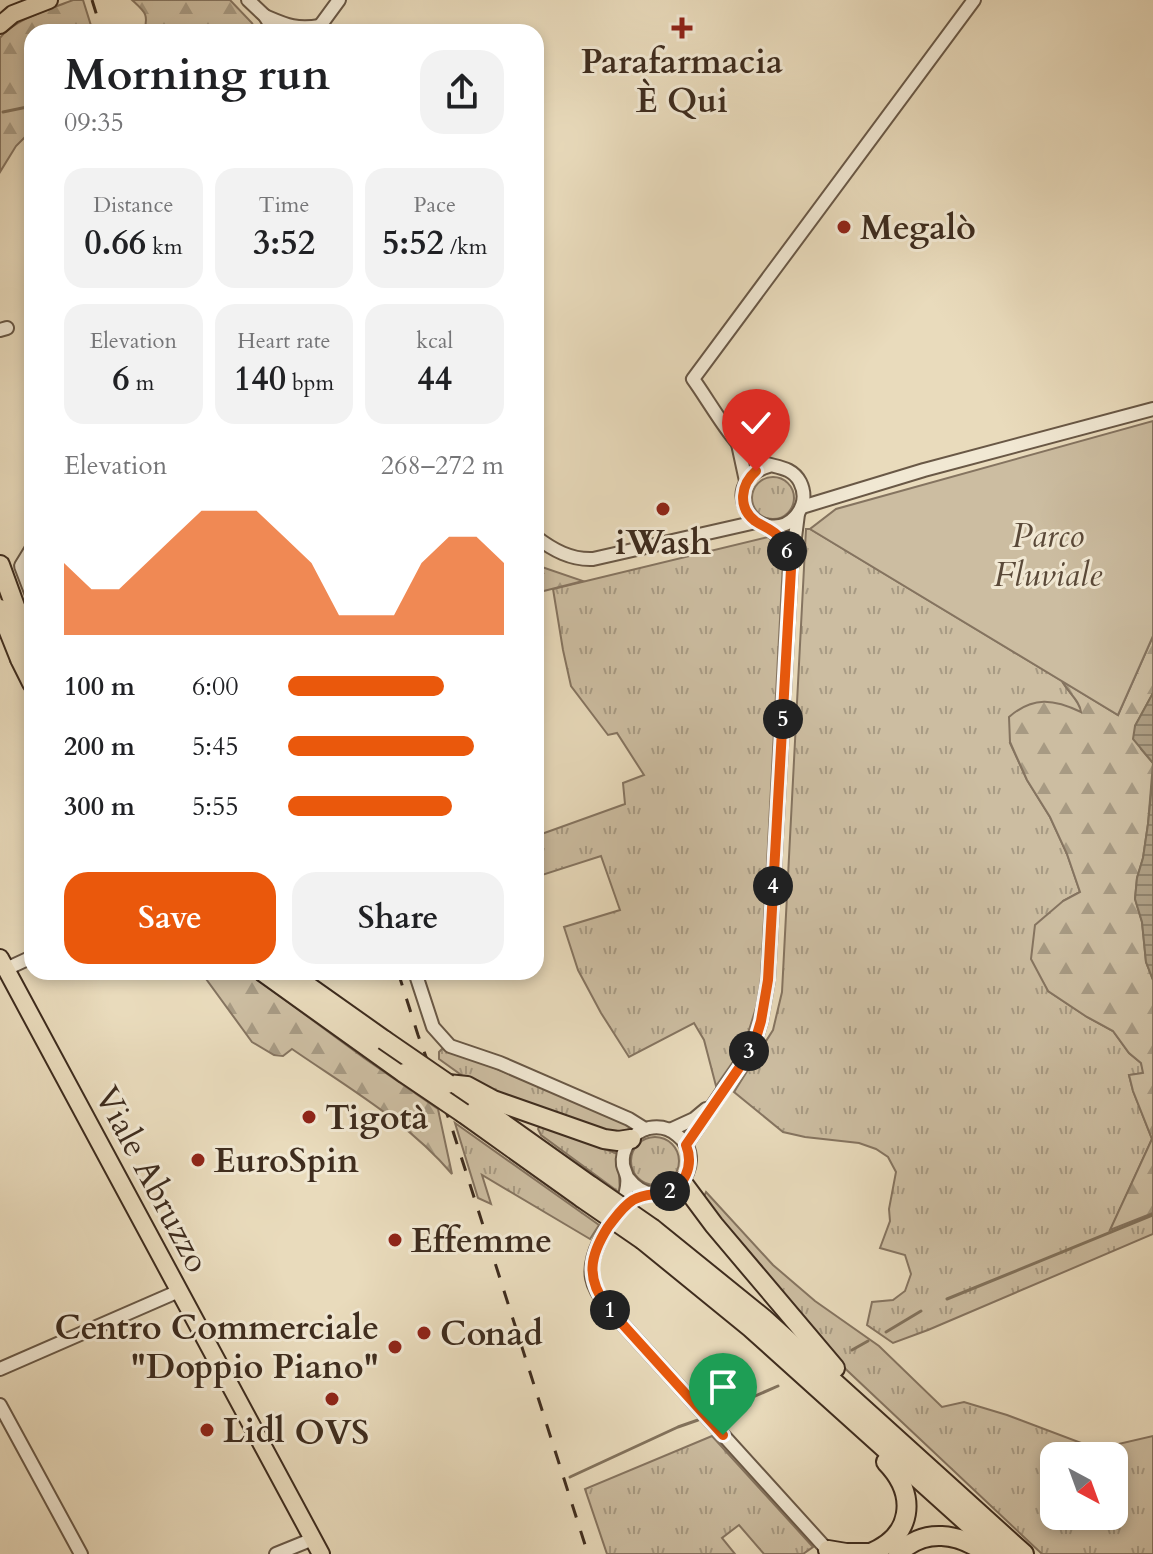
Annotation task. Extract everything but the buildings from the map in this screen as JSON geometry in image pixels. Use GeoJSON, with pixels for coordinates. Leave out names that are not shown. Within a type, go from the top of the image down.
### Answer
{"type":"FeatureCollection","features":[{"type":"Feature","properties":{"kind":"highway"},"geometry":{"type":"LineString","coordinates":[[0,565],[8,609],[24,649]]}},
{"type":"Feature","properties":{"kind":"highway"},"geometry":{"type":"LineString","coordinates":[[273,980],[404,1073],[462,1096],[493,1100],[604,1139],[618,1141],[638,1134]]}},
{"type":"Feature","properties":{"kind":"highway"},"geometry":{"type":"LineString","coordinates":[[299,980],[462,1096],[586,1192],[731,1291],[1024,1554]]}},
{"type":"Feature","properties":{"kind":"highway"},"geometry":{"type":"LineString","coordinates":[[682,1182],[821,1353],[870,1402],[876,1419]]}},
{"type":"Feature","properties":{"kind":"highway"},"geometry":{"type":"LineString","coordinates":[[648,1235],[1002,1554]]}},
{"type":"Feature","properties":{"kind":"highway"},"geometry":{"type":"LineString","coordinates":[[829,1552],[869,1553],[890,1543],[906,1515],[907,1496],[896,1473],[848,1427],[842,1409]]}},
{"type":"Feature","properties":{"kind":"highway"},"geometry":{"type":"LineString","coordinates":[[898,1554],[915,1541],[939,1535],[967,1541],[987,1554]]}},
{"type":"Feature","properties":{"kind":"main road"},"geometry":{"type":"LineString","coordinates":[[0,25],[13,14],[49,0]]}},
{"type":"Feature","properties":{"kind":"main road","name":"Viale Abruzzo"},"geometry":{"type":"LineString","coordinates":[[3,964],[317,1547]]}},
{"type":"Feature","properties":{"kind":"street"},"geometry":{"type":"LineString","coordinates":[[248,0],[270,24]]}},
{"type":"Feature","properties":{"kind":"street"},"geometry":{"type":"LineString","coordinates":[[322,24],[339,0]]}},
{"type":"Feature","properties":{"kind":"street"},"geometry":{"type":"LineString","coordinates":[[686,1145],[752,1046],[765,1002],[791,569],[804,498],[803,489],[794,474],[750,456],[693,379],[974,0]]}},
{"type":"Feature","properties":{"kind":"street"},"geometry":{"type":"LineString","coordinates":[[265,16],[284,24]]}},
{"type":"Feature","properties":{"kind":"street"},"geometry":{"type":"LineString","coordinates":[[769,527],[785,524],[800,511],[924,470],[1153,409]]}},
{"type":"Feature","properties":{"kind":"street"},"geometry":{"type":"LineString","coordinates":[[737,441],[746,481],[744,507],[756,522],[769,527],[782,541],[791,569]]}},
{"type":"Feature","properties":{"kind":"street"},"geometry":{"type":"LineString","coordinates":[[746,481],[756,471],[769,466]]}},
{"type":"Feature","properties":{"kind":"street"},"geometry":{"type":"LineString","coordinates":[[544,543],[568,556],[593,559],[756,522]]}},
{"type":"Feature","properties":{"kind":"street"},"geometry":{"type":"LineString","coordinates":[[3,964],[24,959]]}},
{"type":"Feature","properties":{"kind":"street"},"geometry":{"type":"LineString","coordinates":[[418,980],[433,1027],[450,1046],[500,1063],[629,1119],[638,1134]]}},
{"type":"Feature","properties":{"kind":"street"},"geometry":{"type":"LineString","coordinates":[[670,1130],[694,1119],[715,1102]]}},
{"type":"Feature","properties":{"kind":"street"},"geometry":{"type":"LineString","coordinates":[[622,1207],[636,1198],[671,1191],[682,1182],[689,1166],[689,1152],[682,1139],[670,1130],[658,1127],[638,1134],[623,1158],[628,1178],[622,1207],[600,1241],[593,1261],[592,1278],[601,1298],[829,1552]]}},
{"type":"Feature","properties":{"kind":"street"},"geometry":{"type":"LineString","coordinates":[[628,1178],[637,1188],[650,1194]]}},
{"type":"Feature","properties":{"kind":"street"},"geometry":{"type":"LineString","coordinates":[[0,1369],[179,1291]]}},
{"type":"Feature","properties":{"kind":"street"},"geometry":{"type":"LineString","coordinates":[[0,1405],[81,1554]]}},
{"type":"Feature","properties":{"kind":"street"},"geometry":{"type":"LineString","coordinates":[[276,1554],[317,1547]]}},
{"type":"Feature","properties":{"kind":"green space"},"geometry":{"type":"Polygon","coordinates":[[[73,0],[83,0],[90,24],[24,24],[24,138],[0,172],[0,38],[14,25],[73,0]]]}},
{"type":"Feature","properties":{"kind":"green space"},"geometry":{"type":"Polygon","coordinates":[[[132,0],[230,0],[253,24],[145,24],[145,14],[132,0]]]}},
{"type":"Feature","properties":{"kind":"green space","name":"Parco Fluviale"},"geometry":{"type":"Polygon","coordinates":[[[1153,421],[1153,636],[1118,715],[810,529],[836,509],[1153,421]]]}},
{"type":"Feature","properties":{"kind":"green space"},"geometry":{"type":"Polygon","coordinates":[[[773,477],[788,483],[794,498],[788,513],[773,519],[758,513],[752,498],[758,483],[773,477]]]}},
{"type":"Feature","properties":{"kind":"green space"},"geometry":{"type":"Polygon","coordinates":[[[806,529],[1062,681],[1079,704],[1082,712],[1010,743],[1027,780],[1050,817],[1080,892],[1063,901],[1048,991],[1113,1031],[1129,1053],[1141,1063],[1144,1073],[1129,1075],[1152,1139],[1111,1229],[1153,1213],[1153,1234],[893,1343],[867,1325],[872,1302],[893,1300],[905,1291],[911,1274],[905,1255],[880,1248],[890,1221],[889,1209],[896,1172],[888,1157],[859,1143],[783,1132],[734,1092],[773,1030],[782,992],[806,529]]]}},
{"type":"Feature","properties":{"kind":"green space"},"geometry":{"type":"Polygon","coordinates":[[[768,537],[779,545],[783,563],[760,995],[744,1046],[716,1086],[704,1040],[694,1023],[629,1057],[578,970],[564,927],[620,910],[601,856],[544,874],[544,833],[625,804],[623,783],[644,775],[617,733],[608,735],[571,686],[553,589],[768,537]]]}},
{"type":"Feature","properties":{"kind":"green space"},"geometry":{"type":"Polygon","coordinates":[[[544,568],[583,581],[544,591],[544,568]]]}},
{"type":"Feature","properties":{"kind":"green space"},"geometry":{"type":"Polygon","coordinates":[[[1153,636],[1153,693],[1135,726],[1141,749],[1153,763],[1148,824],[1135,899],[1142,922],[1146,962],[1153,980],[1153,1213],[1110,1230],[1152,1139],[1129,1075],[1143,1073],[1141,1063],[1129,1053],[1113,1031],[1048,991],[1031,959],[1035,925],[1063,901],[1080,892],[1050,817],[1027,780],[1010,742],[1009,717],[1027,706],[1044,702],[1062,704],[1081,712],[1062,681],[1118,715],[1153,636]]]}},
{"type":"Feature","properties":{"kind":"green space"},"geometry":{"type":"Polygon","coordinates":[[[207,980],[258,980],[438,1109],[452,1174],[397,1122],[292,1049],[283,1056],[274,1055],[252,1042],[207,980]]]}},
{"type":"Feature","properties":{"kind":"green space"},"geometry":{"type":"Polygon","coordinates":[[[444,1047],[631,1125],[632,1132],[626,1137],[481,1089],[439,1059],[439,1052],[444,1047]]]}},
{"type":"Feature","properties":{"kind":"green space"},"geometry":{"type":"Polygon","coordinates":[[[455,1123],[599,1225],[590,1239],[482,1175],[491,1204],[478,1198],[455,1123]]]}},
{"type":"Feature","properties":{"kind":"green space"},"geometry":{"type":"Polygon","coordinates":[[[540,1125],[618,1154],[620,1193],[541,1135],[540,1125]]]}},
{"type":"Feature","properties":{"kind":"green space"},"geometry":{"type":"Polygon","coordinates":[[[655,1137],[672,1144],[679,1161],[672,1178],[655,1185],[638,1178],[631,1161],[638,1144],[655,1137]]]}},
{"type":"Feature","properties":{"kind":"green space"},"geometry":{"type":"Polygon","coordinates":[[[706,1192],[773,1265],[815,1301],[879,1346],[942,1407],[964,1402],[1078,1442],[1040,1442],[1040,1530],[1128,1530],[1127,1442],[1153,1436],[1153,1554],[1042,1554],[835,1359],[702,1201],[706,1192]]]}},
{"type":"Feature","properties":{"kind":"green space"},"geometry":{"type":"Polygon","coordinates":[[[712,1436],[813,1547],[803,1554],[764,1554],[739,1525],[722,1538],[735,1554],[607,1554],[585,1489],[712,1436]]]}},
{"type":"Feature","properties":{"kind":"shaded area"},"geometry":{"type":"Polygon","coordinates":[[[1153,693],[1153,763],[1133,739],[1135,726],[1153,693]]]}},
{"type":"Feature","properties":{"kind":"shaded area"},"geometry":{"type":"Polygon","coordinates":[[[1153,774],[1153,980],[1146,962],[1142,922],[1135,899],[1153,774]]]}},
{"type":"Feature","properties":{"kind":"waterway"},"geometry":{"type":"LineString","coordinates":[[3,112],[24,108]]}},
{"type":"Feature","properties":{"kind":"waterway"},"geometry":{"type":"LineString","coordinates":[[947,1299],[1153,1215]]}},
{"type":"Feature","properties":{"kind":"waterway"},"geometry":{"type":"LineString","coordinates":[[886,1332],[921,1311]]}},
{"type":"Feature","properties":{"kind":"waterway"},"geometry":{"type":"LineString","coordinates":[[852,1350],[868,1341]]}},
{"type":"Feature","properties":{"kind":"waterway"},"geometry":{"type":"LineString","coordinates":[[746,1400],[778,1386]]}},
{"type":"Feature","properties":{"kind":"waterway"},"geometry":{"type":"LineString","coordinates":[[722,1414],[730,1409]]}},
{"type":"Feature","properties":{"kind":"waterway"},"geometry":{"type":"LineString","coordinates":[[570,1477],[698,1420]]}},
{"type":"Feature","properties":{"kind":"railway"},"geometry":{"type":"LineString","coordinates":[[92,0],[100,24]]}},
{"type":"Feature","properties":{"kind":"railway"},"geometry":{"type":"LineString","coordinates":[[401,980],[451,1125],[588,1554]]}},
{"type":"Feature","properties":{"kind":"place","name":"Parafarmacia È Qui"},"geometry":{"type":"Point","coordinates":[682,28]}},
{"type":"Feature","properties":{"kind":"place","name":"Megalò"},"geometry":{"type":"Point","coordinates":[844,227]}},
{"type":"Feature","properties":{"kind":"place","name":"iWash"},"geometry":{"type":"Point","coordinates":[663,509]}},
{"type":"Feature","properties":{"kind":"place","name":"Tigotà"},"geometry":{"type":"Point","coordinates":[309,1117]}},
{"type":"Feature","properties":{"kind":"place","name":"EuroSpin"},"geometry":{"type":"Point","coordinates":[198,1160]}},
{"type":"Feature","properties":{"kind":"place","name":"Effemme"},"geometry":{"type":"Point","coordinates":[395,1240]}},
{"type":"Feature","properties":{"kind":"place","name":"Conad"},"geometry":{"type":"Point","coordinates":[424,1333]}},
{"type":"Feature","properties":{"kind":"place","name":"Centro Commerciale \"Doppio Piano\""},"geometry":{"type":"Point","coordinates":[395,1347]}},
{"type":"Feature","properties":{"kind":"place","name":"OVS"},"geometry":{"type":"Point","coordinates":[332,1399]}},
{"type":"Feature","properties":{"kind":"place","name":"Lidl"},"geometry":{"type":"Point","coordinates":[207,1430]}},
{"type":"Feature","properties":{"kind":"route"},"geometry":{"type":"LineString","coordinates":[[723,1435],[607,1307],[596,1289],[592,1269],[595,1250],[622,1207],[645,1195],[671,1191],[687,1175],[690,1159],[686,1145],[747,1055],[756,1038],[765,1002],[791,569],[782,541],[769,527],[751,518],[744,507],[744,487],[756,471]]}}]}
